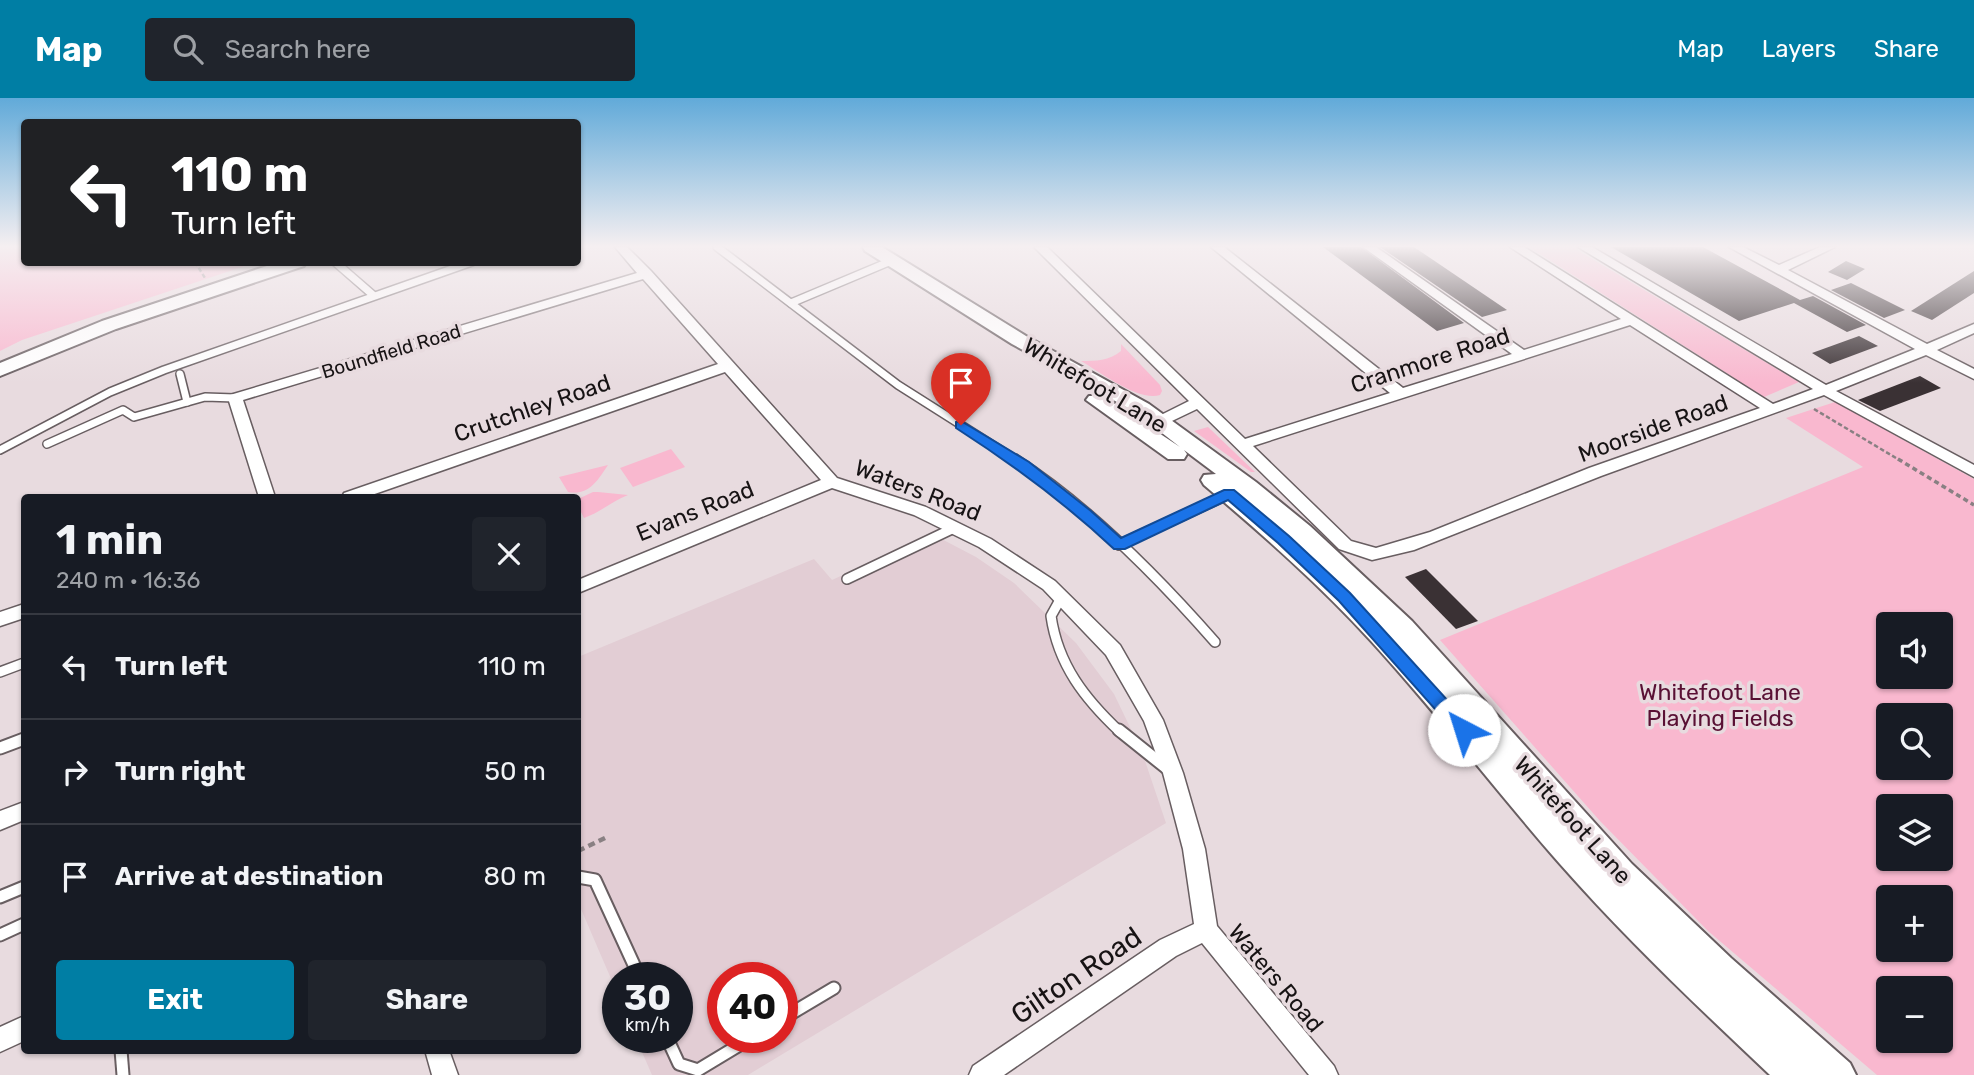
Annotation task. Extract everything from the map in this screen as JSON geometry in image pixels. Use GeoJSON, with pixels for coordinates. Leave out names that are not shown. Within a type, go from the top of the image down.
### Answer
{"type":"FeatureCollection","features":[{"type":"Feature","properties":{"kind":"street"},"geometry":{"type":"LineString","coordinates":[[0,370],[100,328],[206,293]]}},
{"type":"Feature","properties":{"kind":"street","name":"Boundfield Road"},"geometry":{"type":"LineString","coordinates":[[235,398],[585,293]]}},
{"type":"Feature","properties":{"kind":"street","name":"Waters Road"},"geometry":{"type":"LineString","coordinates":[[664,293],[831,482],[920,512],[985,543],[1049,585],[1113,650],[1153,720],[1173,774],[1192,840],[1206,930],[1325,1075]]}},
{"type":"Feature","properties":{"kind":"street","name":"Whitefoot Lane"},"geometry":{"type":"LineString","coordinates":[[936,293],[1248,487],[1354,593],[1433,693],[1598,885],[1696,983],[1796,1075]]}},
{"type":"Feature","properties":{"kind":"street"},"geometry":{"type":"LineString","coordinates":[[1087,293],[1242,444]]}},
{"type":"Feature","properties":{"kind":"street"},"geometry":{"type":"LineString","coordinates":[[1274,293],[1400,393]]}},
{"type":"Feature","properties":{"kind":"street"},"geometry":{"type":"LineString","coordinates":[[1434,293],[1522,355]]}},
{"type":"Feature","properties":{"kind":"street"},"geometry":{"type":"LineString","coordinates":[[1588,293],[1771,409]]}},
{"type":"Feature","properties":{"kind":"street"},"geometry":{"type":"LineString","coordinates":[[1661,293],[1825,390],[1974,472]]}},
{"type":"Feature","properties":{"kind":"street"},"geometry":{"type":"LineString","coordinates":[[1821,293],[1974,375]]}},
{"type":"Feature","properties":{"kind":"street","name":"Cranmore Road"},"geometry":{"type":"LineString","coordinates":[[1242,444],[1632,320]]}},
{"type":"Feature","properties":{"kind":"street","name":"Moorside Road"},"geometry":{"type":"LineString","coordinates":[[1242,444],[1345,545],[1363,553],[1378,554],[1440,534],[1593,472],[1825,390],[1974,328]]}},
{"type":"Feature","properties":{"kind":"street","name":"Crutchley Road"},"geometry":{"type":"LineString","coordinates":[[358,494],[730,365]]}},
{"type":"Feature","properties":{"kind":"street"},"geometry":{"type":"LineString","coordinates":[[235,398],[266,494]]}},
{"type":"Feature","properties":{"kind":"street"},"geometry":{"type":"LineString","coordinates":[[1151,426],[1199,402]]}},
{"type":"Feature","properties":{"kind":"street","name":"Whitefoot Lane"},"geometry":{"type":"LineString","coordinates":[[1151,426],[1283,540],[1403,628],[1622,874],[1718,968],[1838,1075]]}},
{"type":"Feature","properties":{"kind":"street","name":"Evans Road"},"geometry":{"type":"LineString","coordinates":[[581,586],[831,482]]}},
{"type":"Feature","properties":{"kind":"street"},"geometry":{"type":"LineString","coordinates":[[0,620],[21,612]]}},
{"type":"Feature","properties":{"kind":"street"},"geometry":{"type":"LineString","coordinates":[[0,821],[21,812]]}},
{"type":"Feature","properties":{"kind":"street","name":"Gilton Road"},"geometry":{"type":"LineString","coordinates":[[982,1075],[1168,948],[1206,930]]}},
{"type":"Feature","properties":{"kind":"street"},"geometry":{"type":"LineString","coordinates":[[0,1040],[21,1030]]}},
{"type":"Feature","properties":{"kind":"street"},"geometry":{"type":"LineString","coordinates":[[439,1054],[446,1075]]}},
{"type":"Feature","properties":{"kind":"lane"},"geometry":{"type":"LineString","coordinates":[[0,450],[110,392],[380,293]]}},
{"type":"Feature","properties":{"kind":"lane"},"geometry":{"type":"LineString","coordinates":[[777,293],[898,385],[1024,465],[1086,514],[1175,597],[1214,642]]}},
{"type":"Feature","properties":{"kind":"lane"},"geometry":{"type":"LineString","coordinates":[[791,303],[812,293]]}},
{"type":"Feature","properties":{"kind":"lane"},"geometry":{"type":"LineString","coordinates":[[180,374],[187,402]]}},
{"type":"Feature","properties":{"kind":"lane"},"geometry":{"type":"LineString","coordinates":[[47,444],[123,410],[140,416],[205,397],[235,398]]}},
{"type":"Feature","properties":{"kind":"lane"},"geometry":{"type":"LineString","coordinates":[[1119,545],[1229,494]]}},
{"type":"Feature","properties":{"kind":"lane"},"geometry":{"type":"LineString","coordinates":[[847,579],[954,528]]}},
{"type":"Feature","properties":{"kind":"lane"},"geometry":{"type":"LineString","coordinates":[[1061,598],[1051,616],[1061,659],[1087,696],[1116,729],[1173,774]]}},
{"type":"Feature","properties":{"kind":"lane"},"geometry":{"type":"LineString","coordinates":[[0,672],[21,664]]}},
{"type":"Feature","properties":{"kind":"lane"},"geometry":{"type":"LineString","coordinates":[[0,748],[21,740]]}},
{"type":"Feature","properties":{"kind":"lane"},"geometry":{"type":"LineString","coordinates":[[581,878],[595,880],[633,962]]}},
{"type":"Feature","properties":{"kind":"lane"},"geometry":{"type":"LineString","coordinates":[[0,897],[21,888]]}},
{"type":"Feature","properties":{"kind":"lane"},"geometry":{"type":"LineString","coordinates":[[0,935],[21,925]]}},
{"type":"Feature","properties":{"kind":"lane"},"geometry":{"type":"LineString","coordinates":[[798,1009],[834,988]]}},
{"type":"Feature","properties":{"kind":"lane"},"geometry":{"type":"LineString","coordinates":[[674,1053],[679,1064],[698,1070],[726,1053]]}},
{"type":"Feature","properties":{"kind":"lane"},"geometry":{"type":"LineString","coordinates":[[121,1054],[123,1075]]}},
{"type":"Feature","properties":{"kind":"path"},"geometry":{"type":"LineString","coordinates":[[1810,406],[1974,505]]}},
{"type":"Feature","properties":{"kind":"path"},"geometry":{"type":"LineString","coordinates":[[581,849],[607,836]]}},
{"type":"Feature","properties":{"kind":"shaded area"},"geometry":{"type":"Polygon","coordinates":[[[932,534],[976,557],[1014,583],[1076,643],[1114,694],[1142,752],[1166,823],[798,1045],[798,962],[707,962],[707,1053],[784,1053],[748,1075],[652,1075],[642,1053],[693,1053],[693,962],[604,962],[581,909],[581,656],[814,559],[832,580],[932,534]]]}},
{"type":"Feature","properties":{"kind":"green space"},"geometry":{"type":"Polygon","coordinates":[[[0,293],[165,293],[22,340],[0,351],[0,293]]]}},
{"type":"Feature","properties":{"kind":"green space"},"geometry":{"type":"Polygon","coordinates":[[[1600,293],[1649,293],[1799,382],[1764,397],[1600,293]]]}},
{"type":"Feature","properties":{"kind":"green space"},"geometry":{"type":"Polygon","coordinates":[[[1121,344],[1160,385],[1160,395],[1151,396],[1131,390],[1081,361],[1112,357],[1121,351],[1121,344]]]}},
{"type":"Feature","properties":{"kind":"green space","name":"Whitefoot Lane Playing Fields"},"geometry":{"type":"Polygon","coordinates":[[[1835,402],[1974,479],[1974,1075],[1877,1075],[1708,931],[1600,821],[1440,640],[1863,467],[1786,418],[1835,402]]]}},
{"type":"Feature","properties":{"kind":"green space"},"geometry":{"type":"Polygon","coordinates":[[[1208,427],[1255,472],[1251,472],[1194,431],[1208,427]]]}},
{"type":"Feature","properties":{"kind":"green space"},"geometry":{"type":"Polygon","coordinates":[[[671,449],[685,467],[633,487],[620,468],[671,449]]]}},
{"type":"Feature","properties":{"kind":"green space"},"geometry":{"type":"Polygon","coordinates":[[[608,465],[592,486],[582,492],[568,492],[559,477],[608,465]]]}},
{"type":"Feature","properties":{"kind":"green space"},"geometry":{"type":"Polygon","coordinates":[[[593,492],[628,495],[584,518],[581,498],[593,492]]]}},
{"type":"Feature","properties":{"kind":"building"},"geometry":{"type":"Polygon","coordinates":[[[1385,293],[1423,293],[1464,323],[1437,331],[1385,293]]]}},
{"type":"Feature","properties":{"kind":"building"},"geometry":{"type":"Polygon","coordinates":[[[1446,293],[1481,293],[1507,310],[1482,317],[1446,293]]]}},
{"type":"Feature","properties":{"kind":"building"},"geometry":{"type":"Polygon","coordinates":[[[1690,293],[1786,293],[1800,300],[1813,296],[1866,325],[1847,332],[1794,303],[1739,321],[1690,293]]]}},
{"type":"Feature","properties":{"kind":"building"},"geometry":{"type":"Polygon","coordinates":[[[1836,293],[1870,293],[1905,310],[1884,318],[1836,293]]]}},
{"type":"Feature","properties":{"kind":"building"},"geometry":{"type":"Polygon","coordinates":[[[1940,293],[1974,293],[1932,320],[1911,311],[1940,293]]]}},
{"type":"Feature","properties":{"kind":"building"},"geometry":{"type":"Polygon","coordinates":[[[1859,336],[1878,346],[1830,364],[1812,353],[1859,336]]]}},
{"type":"Feature","properties":{"kind":"building"},"geometry":{"type":"Polygon","coordinates":[[[1920,376],[1941,388],[1880,411],[1858,400],[1920,376]]]}},
{"type":"Feature","properties":{"kind":"building"},"geometry":{"type":"Polygon","coordinates":[[[1426,569],[1478,621],[1456,629],[1405,577],[1426,569]]]}},
{"type":"Feature","properties":{"kind":"route"},"geometry":{"type":"LineString","coordinates":[[961,425],[1024,465],[1086,514],[1119,545],[1229,494],[1344,597],[1464,730]]}}]}
